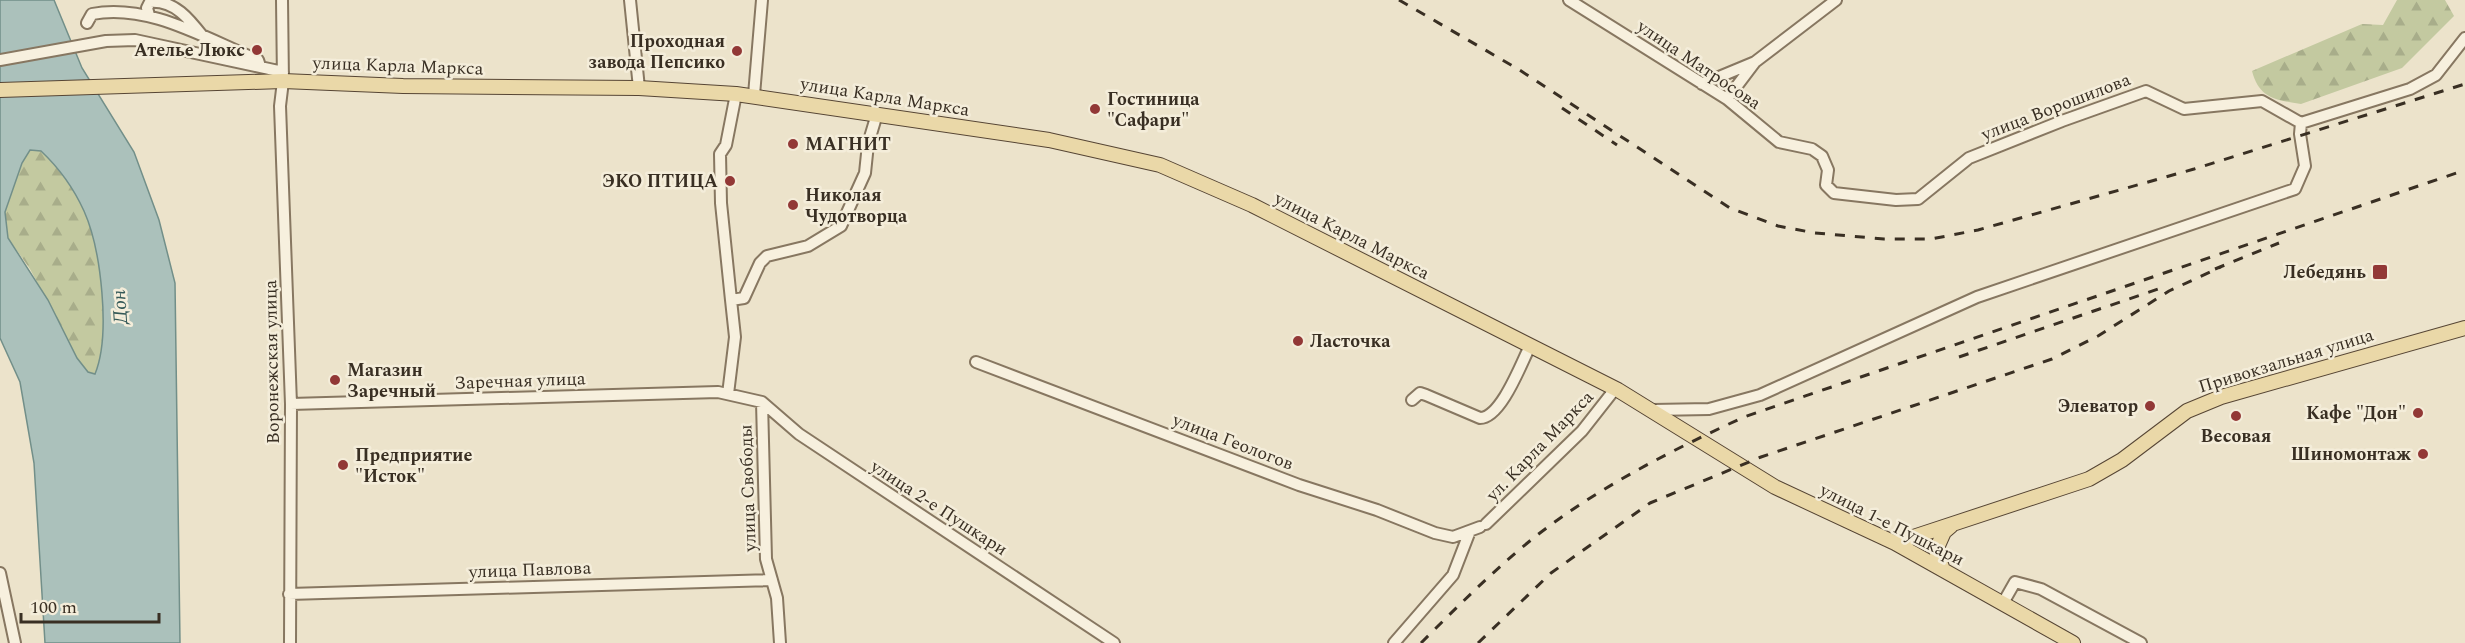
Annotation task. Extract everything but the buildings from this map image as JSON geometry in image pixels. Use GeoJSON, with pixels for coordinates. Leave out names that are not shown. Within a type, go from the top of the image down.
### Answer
{"type":"FeatureCollection","features":[{"type":"Feature","properties":{"kind":"main road","name":"улица Карла Маркса"},"geometry":{"type":"LineString","coordinates":[[0,90],[258,82],[283,76],[403,86],[639,88],[754,95],[1062,142],[1160,165],[1252,205],[1615,389],[1653,411],[1694,440]]}},
{"type":"Feature","properties":{"kind":"main road","name":"Привокзальная улица"},"geometry":{"type":"LineString","coordinates":[[1895,543],[2089,478],[2122,460],[2187,411],[2221,397],[2465,328]]}},
{"type":"Feature","properties":{"kind":"main road","name":"улица 1-е Пушкари"},"geometry":{"type":"LineString","coordinates":[[1694,440],[1775,487],[1895,543],[2073,643]]}},
{"type":"Feature","properties":{"kind":"main road"},"geometry":{"type":"LineString","coordinates":[[1943,570],[1936,550],[1944,532],[1951,526]]}},
{"type":"Feature","properties":{"kind":"street"},"geometry":{"type":"LineString","coordinates":[[148,15],[147,8],[150,2],[161,0],[177,8],[204,38]]}},
{"type":"Feature","properties":{"kind":"street","name":"Воронежская улица"},"geometry":{"type":"LineString","coordinates":[[282,0],[283,76],[280,106],[291,404],[290,643]]}},
{"type":"Feature","properties":{"kind":"street"},"geometry":{"type":"LineString","coordinates":[[630,0],[639,88]]}},
{"type":"Feature","properties":{"kind":"street"},"geometry":{"type":"LineString","coordinates":[[754,95],[759,69],[762,0]]}},
{"type":"Feature","properties":{"kind":"street","name":"улица Матросова"},"geometry":{"type":"LineString","coordinates":[[1569,0],[1727,99],[1779,142],[1812,149]]}},
{"type":"Feature","properties":{"kind":"street"},"geometry":{"type":"LineString","coordinates":[[1702,84],[1755,62],[1836,0]]}},
{"type":"Feature","properties":{"kind":"street"},"geometry":{"type":"LineString","coordinates":[[87,23],[92,14],[112,10],[148,15],[258,60],[260,67],[258,82]]}},
{"type":"Feature","properties":{"kind":"street"},"geometry":{"type":"LineString","coordinates":[[1653,411],[1709,409],[1760,395],[1977,297],[2295,189],[2305,166],[2300,134],[2301,123],[2410,89],[2436,75],[2456,53],[2465,38]]}},
{"type":"Feature","properties":{"kind":"street","name":"улица Карла Маркса"},"geometry":{"type":"LineString","coordinates":[[0,60],[106,41],[135,40],[260,67],[283,76]]}},
{"type":"Feature","properties":{"kind":"street"},"geometry":{"type":"LineString","coordinates":[[1727,99],[1755,62]]}},
{"type":"Feature","properties":{"kind":"street","name":"улица Ворошилова"},"geometry":{"type":"LineString","coordinates":[[1812,149],[1822,156],[1828,170],[1826,185],[1834,193],[1896,201],[1918,199],[1969,158],[2062,120],[2146,91],[2184,109],[2262,101],[2301,123]]}},
{"type":"Feature","properties":{"kind":"street"},"geometry":{"type":"LineString","coordinates":[[728,394],[735,338],[721,203],[720,154],[726,145],[736,93]]}},
{"type":"Feature","properties":{"kind":"street"},"geometry":{"type":"LineString","coordinates":[[731,300],[744,298],[760,263],[767,256],[808,246],[841,226],[865,173],[868,144],[877,114]]}},
{"type":"Feature","properties":{"kind":"street"},"geometry":{"type":"LineString","coordinates":[[1413,400],[1420,393],[1480,418],[1486,418],[1499,408],[1530,346]]}},
{"type":"Feature","properties":{"kind":"street","name":"улица Геологов"},"geometry":{"type":"LineString","coordinates":[[976,362],[1299,485],[1377,510],[1435,534],[1453,537],[1479,527]]}},
{"type":"Feature","properties":{"kind":"street","name":"ул. Карла Маркса"},"geometry":{"type":"LineString","coordinates":[[1479,527],[1582,430],[1615,389]]}},
{"type":"Feature","properties":{"kind":"street","name":"Заречная улица"},"geometry":{"type":"LineString","coordinates":[[291,404],[718,392],[762,402]]}},
{"type":"Feature","properties":{"kind":"street","name":"улица Свободы"},"geometry":{"type":"LineString","coordinates":[[762,402],[766,559],[777,598],[780,643]]}},
{"type":"Feature","properties":{"kind":"street","name":"улица 2-е Пушкари"},"geometry":{"type":"LineString","coordinates":[[762,402],[798,434],[1114,643]]}},
{"type":"Feature","properties":{"kind":"street"},"geometry":{"type":"LineString","coordinates":[[1394,643],[1452,575],[1479,527]]}},
{"type":"Feature","properties":{"kind":"street"},"geometry":{"type":"LineString","coordinates":[[0,573],[4,606],[15,643]]}},
{"type":"Feature","properties":{"kind":"street","name":"улица Павлова"},"geometry":{"type":"LineString","coordinates":[[289,594],[772,580]]}},
{"type":"Feature","properties":{"kind":"street"},"geometry":{"type":"LineString","coordinates":[[2002,603],[2015,582],[2040,589],[2141,643]]}},
{"type":"Feature","properties":{"kind":"green space"},"geometry":{"type":"Polygon","coordinates":[[[2397,0],[2445,0],[2454,16],[2402,68],[2301,104],[2276,99],[2259,87],[2252,71],[2362,24],[2383,25],[2397,0]]]}},
{"type":"Feature","properties":{"kind":"green space"},"geometry":{"type":"Polygon","coordinates":[[[30,150],[41,151],[70,186],[84,210],[96,246],[102,292],[103,337],[95,374],[88,372],[77,358],[30,269],[8,238],[5,212],[22,163],[30,150]]]}},
{"type":"Feature","properties":{"kind":"water","name":"Дон"},"geometry":{"type":"Polygon","coordinates":[[[0,0],[54,0],[82,68],[134,152],[159,220],[175,283],[180,643],[45,643],[34,463],[20,382],[0,338],[0,0]],[[30,150],[22,163],[5,212],[8,238],[48,300],[77,358],[88,372],[95,374],[100,357],[103,315],[95,247],[84,211],[75,195],[59,171],[41,151],[30,150]]]}},
{"type":"Feature","properties":{"kind":"railway"},"geometry":{"type":"LineString","coordinates":[[1399,0],[1518,69],[1730,208],[1778,226],[1815,233],[1884,239],[1931,239],[1978,230],[2194,169],[2465,84]]}},
{"type":"Feature","properties":{"kind":"railway"},"geometry":{"type":"LineString","coordinates":[[1562,108],[1617,145]]}},
{"type":"Feature","properties":{"kind":"railway"},"geometry":{"type":"LineString","coordinates":[[1421,643],[1502,565],[1555,521],[1634,472],[1744,417],[2465,170]]}},
{"type":"Feature","properties":{"kind":"railway"},"geometry":{"type":"LineString","coordinates":[[2215,269],[2279,243]]}},
{"type":"Feature","properties":{"kind":"railway"},"geometry":{"type":"LineString","coordinates":[[1478,643],[1551,573],[1650,503],[1761,457],[2052,359],[2098,336],[2169,291],[2221,267]]}},
{"type":"Feature","properties":{"kind":"railway"},"geometry":{"type":"LineString","coordinates":[[1959,357],[2164,287]]}},
{"type":"Feature","properties":{"kind":"place","name":"Ателье Люкс"},"geometry":{"type":"Point","coordinates":[257,50]}},
{"type":"Feature","properties":{"kind":"place","name":"Проходная завода Пепсико"},"geometry":{"type":"Point","coordinates":[737,51]}},
{"type":"Feature","properties":{"kind":"place","name":"Гостиница \"Сафари\""},"geometry":{"type":"Point","coordinates":[1095,109]}},
{"type":"Feature","properties":{"kind":"place","name":"МАГНИТ"},"geometry":{"type":"Point","coordinates":[793,144]}},
{"type":"Feature","properties":{"kind":"place","name":"ЭКО ПТИЦА"},"geometry":{"type":"Point","coordinates":[730,181]}},
{"type":"Feature","properties":{"kind":"place","name":"Николая Чудотворца"},"geometry":{"type":"Point","coordinates":[793,205]}},
{"type":"Feature","properties":{"kind":"place","name":"Лебедянь"},"geometry":{"type":"Point","coordinates":[2380,272]}},
{"type":"Feature","properties":{"kind":"place","name":"Ласточка"},"geometry":{"type":"Point","coordinates":[1298,341]}},
{"type":"Feature","properties":{"kind":"place","name":"Магазин Заречный"},"geometry":{"type":"Point","coordinates":[335,380]}},
{"type":"Feature","properties":{"kind":"place","name":"Элеватор"},"geometry":{"type":"Point","coordinates":[2150,406]}},
{"type":"Feature","properties":{"kind":"place","name":"Кафе \"Дон\""},"geometry":{"type":"Point","coordinates":[2418,413]}},
{"type":"Feature","properties":{"kind":"place","name":"Весовая"},"geometry":{"type":"Point","coordinates":[2236,416]}},
{"type":"Feature","properties":{"kind":"place","name":"Шиномонтаж"},"geometry":{"type":"Point","coordinates":[2423,454]}},
{"type":"Feature","properties":{"kind":"place","name":"Предприятие \"Исток\""},"geometry":{"type":"Point","coordinates":[343,465]}}]}
